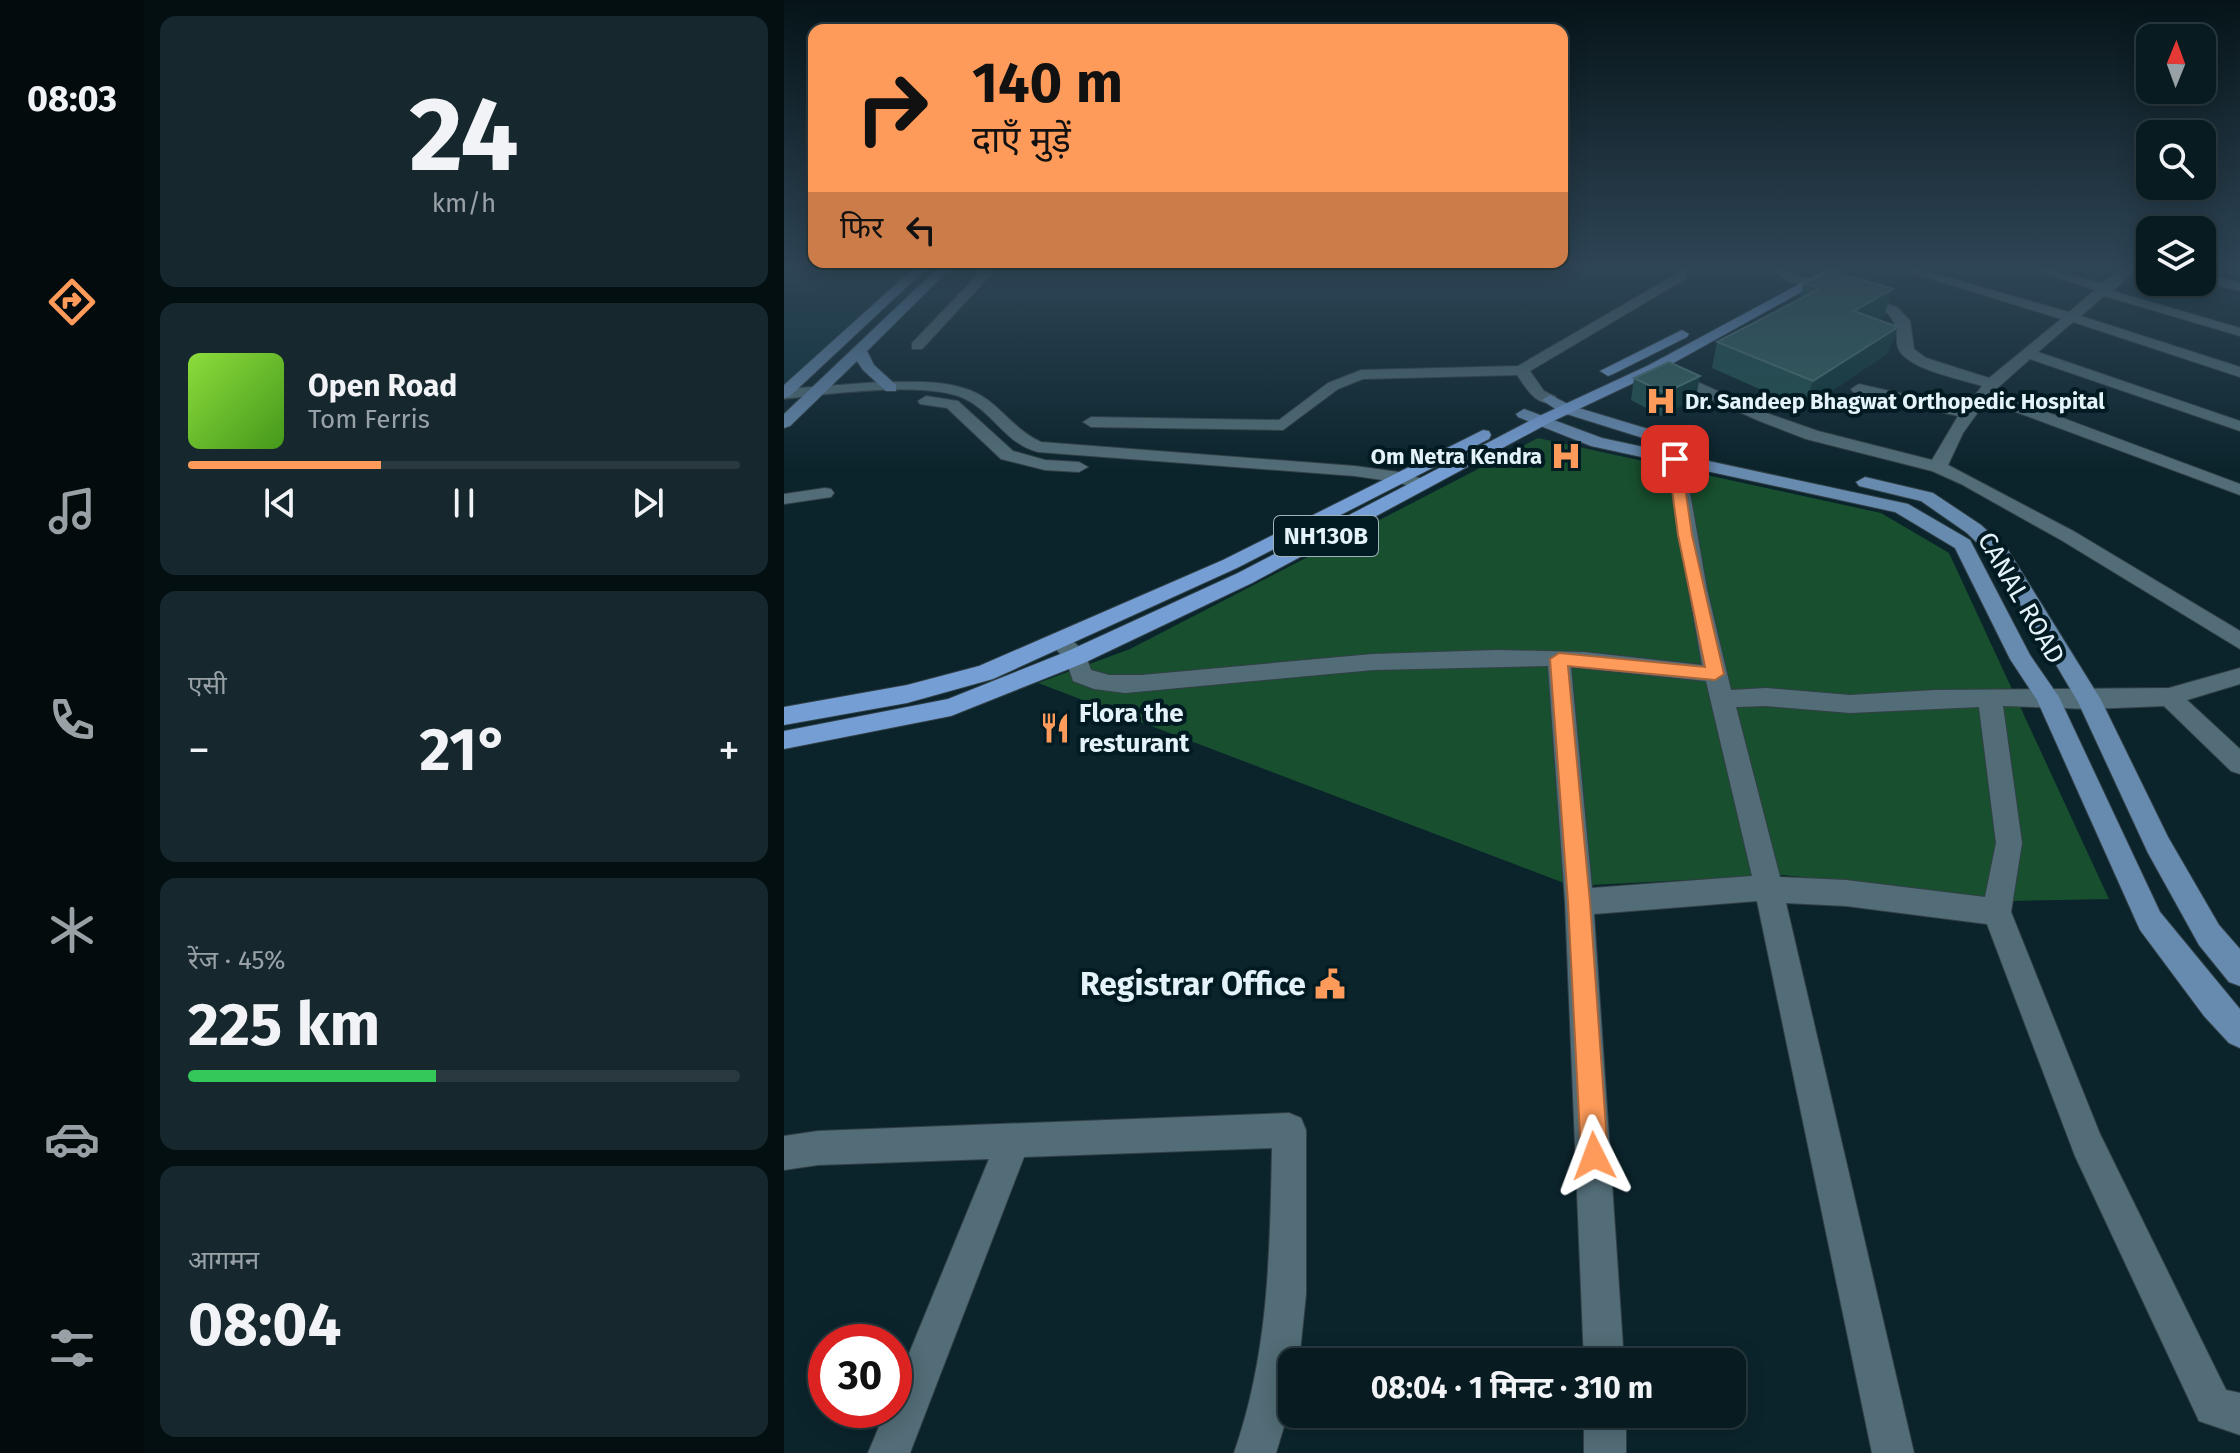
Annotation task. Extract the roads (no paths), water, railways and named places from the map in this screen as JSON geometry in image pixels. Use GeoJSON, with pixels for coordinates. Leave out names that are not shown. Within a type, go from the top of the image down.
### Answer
{"type":"FeatureCollection","features":[{"type":"Feature","properties":{"kind":"highway","name":"NH130B"},"geometry":{"type":"LineString","coordinates":[[784,716],[950,684],[1068,650],[1245,578],[1424,485],[1545,411],[1695,334]]}},
{"type":"Feature","properties":{"kind":"highway","name":"NH130B"},"geometry":{"type":"LineString","coordinates":[[784,740],[951,707],[1068,650],[1399,477],[1545,411],[1654,368],[1711,334]]}},
{"type":"Feature","properties":{"kind":"main road"},"geometry":{"type":"LineString","coordinates":[[784,394],[849,334]]}},
{"type":"Feature","properties":{"kind":"main road"},"geometry":{"type":"LineString","coordinates":[[784,423],[878,334]]}},
{"type":"Feature","properties":{"kind":"main road"},"geometry":{"type":"LineString","coordinates":[[860,352],[868,367],[891,388]]}},
{"type":"Feature","properties":{"kind":"main road","name":"CANAL ROAD"},"geometry":{"type":"LineString","coordinates":[[1545,411],[1597,442],[1901,508],[1963,544],[2021,659],[2047,697],[2150,921],[2215,1005],[2240,1032]]}},
{"type":"Feature","properties":{"kind":"main road","name":"CANAL ROAD"},"geometry":{"type":"LineString","coordinates":[[1545,411],[1651,437],[1906,491],[1945,507],[2001,554],[2089,700],[2180,884],[2209,935],[2240,972]]}},
{"type":"Feature","properties":{"kind":"street"},"geometry":{"type":"LineString","coordinates":[[917,346],[929,334]]}},
{"type":"Feature","properties":{"kind":"street"},"geometry":{"type":"LineString","coordinates":[[1091,422],[1283,425],[1333,386],[1361,375],[1521,370],[1583,334]]}},
{"type":"Feature","properties":{"kind":"street"},"geometry":{"type":"LineString","coordinates":[[1905,334],[1907,351],[1919,357],[1915,359],[2240,490]]}},
{"type":"Feature","properties":{"kind":"street"},"geometry":{"type":"LineString","coordinates":[[1938,467],[1945,446],[1987,389],[2054,334]]}},
{"type":"Feature","properties":{"kind":"street"},"geometry":{"type":"LineString","coordinates":[[2121,334],[2240,372]]}},
{"type":"Feature","properties":{"kind":"street"},"geometry":{"type":"LineString","coordinates":[[2030,354],[2240,426]]}},
{"type":"Feature","properties":{"kind":"street"},"geometry":{"type":"LineString","coordinates":[[1654,368],[1763,417],[1812,435],[1938,467],[2021,509],[2240,641]]}},
{"type":"Feature","properties":{"kind":"street"},"geometry":{"type":"LineString","coordinates":[[1521,370],[1538,394],[1545,411]]}},
{"type":"Feature","properties":{"kind":"street"},"geometry":{"type":"LineString","coordinates":[[784,394],[821,389],[946,390],[970,396],[1013,435],[1038,447],[1313,468],[1399,477],[1424,485]]}},
{"type":"Feature","properties":{"kind":"street"},"geometry":{"type":"LineString","coordinates":[[1859,389],[1967,413]]}},
{"type":"Feature","properties":{"kind":"street"},"geometry":{"type":"LineString","coordinates":[[784,405],[911,400],[952,404],[1007,455],[1045,465],[1302,482],[1375,491],[1398,499]]}},
{"type":"Feature","properties":{"kind":"street"},"geometry":{"type":"LineString","coordinates":[[1675,459],[1685,535],[1718,686],[1749,801],[1893,1453]]}},
{"type":"Feature","properties":{"kind":"street"},"geometry":{"type":"LineString","coordinates":[[784,499],[825,493]]}},
{"type":"Feature","properties":{"kind":"street"},"geometry":{"type":"LineString","coordinates":[[1068,650],[1081,675],[1093,681],[1141,683],[1421,660],[1559,659],[1766,697],[1850,704],[1990,698],[2089,700],[2169,697],[2240,676]]}},
{"type":"Feature","properties":{"kind":"street"},"geometry":{"type":"LineString","coordinates":[[1559,659],[1579,902],[1603,1348]]}},
{"type":"Feature","properties":{"kind":"street"},"geometry":{"type":"LineString","coordinates":[[2169,697],[2239,764]]}},
{"type":"Feature","properties":{"kind":"street"},"geometry":{"type":"LineString","coordinates":[[1990,698],[2009,843],[1997,912],[2087,1144],[2213,1407],[2240,1414]]}},
{"type":"Feature","properties":{"kind":"street"},"geometry":{"type":"LineString","coordinates":[[1579,902],[1742,888],[1846,893],[1997,912]]}},
{"type":"Feature","properties":{"kind":"street"},"geometry":{"type":"LineString","coordinates":[[784,1153],[818,1148],[1289,1130],[1287,1315],[1272,1411],[1255,1453]]}},
{"type":"Feature","properties":{"kind":"street"},"geometry":{"type":"LineString","coordinates":[[889,1453],[1014,1140]]}},
{"type":"Feature","properties":{"kind":"street"},"geometry":{"type":"LineString","coordinates":[[1605,1428],[1605,1453]]}},
{"type":"Feature","properties":{"kind":"place","name":"Dr. Sandeep Bhagwat Orthopedic Hospital"},"geometry":{"type":"Point","coordinates":[1661,401]}},
{"type":"Feature","properties":{"kind":"place","name":"Om Netra Kendra"},"geometry":{"type":"Point","coordinates":[1566,456]}},
{"type":"Feature","properties":{"kind":"place","name":"Flora the resturant"},"geometry":{"type":"Point","coordinates":[1055,728]}},
{"type":"Feature","properties":{"kind":"place","name":"Registrar Office"},"geometry":{"type":"Point","coordinates":[1330,984]}}]}
